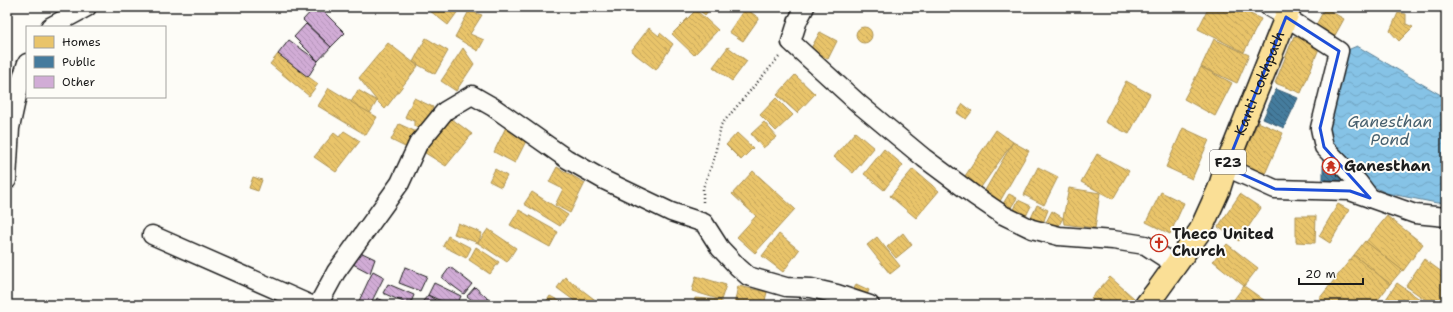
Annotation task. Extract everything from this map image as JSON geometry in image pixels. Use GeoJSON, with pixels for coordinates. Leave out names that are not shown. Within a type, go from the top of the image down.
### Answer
{"type":"FeatureCollection","features":[{"type":"Feature","properties":{"kind":"main road","name":"Kanti Lokhpath"},"geometry":{"type":"LineString","coordinates":[[1146,305],[1158,291],[1200,231],[1219,189],[1282,10]]}},
{"type":"Feature","properties":{"kind":"street"},"geometry":{"type":"LineString","coordinates":[[52,26],[87,7]]}},
{"type":"Feature","properties":{"kind":"street"},"geometry":{"type":"LineString","coordinates":[[805,7],[798,20],[791,42],[859,104],[918,153],[969,192],[1004,215],[1032,229],[1059,236],[1113,240],[1145,245],[1176,265]]}},
{"type":"Feature","properties":{"kind":"street"},"geometry":{"type":"LineString","coordinates":[[1282,10],[1339,51],[1320,128],[1324,147],[1358,182],[1370,198]]}},
{"type":"Feature","properties":{"kind":"street"},"geometry":{"type":"LineString","coordinates":[[7,180],[12,87],[26,65]]}},
{"type":"Feature","properties":{"kind":"street"},"geometry":{"type":"LineString","coordinates":[[318,305],[336,272],[400,183],[418,144],[445,111],[472,95],[493,107],[567,159],[604,180],[671,212],[704,223],[720,248],[748,276],[786,287],[811,288],[837,294],[870,305]]}},
{"type":"Feature","properties":{"kind":"street"},"geometry":{"type":"LineString","coordinates":[[1226,167],[1275,189],[1350,191],[1415,214],[1446,217]]}},
{"type":"Feature","properties":{"kind":"street"},"geometry":{"type":"LineString","coordinates":[[152,234],[311,305]]}},
{"type":"Feature","properties":{"kind":"path"},"geometry":{"type":"LineString","coordinates":[[1423,7],[1446,13]]}},
{"type":"Feature","properties":{"kind":"path"},"geometry":{"type":"LineString","coordinates":[[704,223],[703,188],[714,159],[721,125],[791,42]]}},
{"type":"Feature","properties":{"kind":"highlighted area"},"geometry":{"type":"Polygon","coordinates":[[[1286,17],[1339,51],[1320,128],[1324,147],[1370,198],[1350,191],[1275,189],[1226,167],[1286,17]]]}},
{"type":"Feature","properties":{"kind":"water","name":"Ganesthan Pond"},"geometry":{"type":"Polygon","coordinates":[[[1357,46],[1446,98],[1446,202],[1437,203],[1386,193],[1359,179],[1327,145],[1331,99],[1343,52],[1357,46]]]}},
{"type":"Feature","properties":{"kind":"building: Homes"},"geometry":{"type":"Polygon","coordinates":[[[425,7],[461,7],[448,25],[425,7]]]}},
{"type":"Feature","properties":{"kind":"building: Homes"},"geometry":{"type":"Polygon","coordinates":[[[695,7],[711,7],[705,15],[695,7]]]}},
{"type":"Feature","properties":{"kind":"building: Homes"},"geometry":{"type":"Polygon","coordinates":[[[1209,7],[1236,7],[1261,19],[1244,52],[1198,29],[1209,7]]]}},
{"type":"Feature","properties":{"kind":"building: Homes"},"geometry":{"type":"Polygon","coordinates":[[[745,8],[759,18],[743,41],[729,32],[745,8]]]}},
{"type":"Feature","properties":{"kind":"building: Homes"},"geometry":{"type":"Polygon","coordinates":[[[1325,8],[1344,19],[1334,37],[1315,27],[1325,8]]]}},
{"type":"Feature","properties":{"kind":"building: Homes"},"geometry":{"type":"Polygon","coordinates":[[[696,10],[718,30],[694,55],[672,34],[696,10]]]}},
{"type":"Feature","properties":{"kind":"building: Homes"},"geometry":{"type":"Polygon","coordinates":[[[469,11],[482,15],[470,34],[484,40],[478,51],[455,37],[469,11]]]}},
{"type":"Feature","properties":{"kind":"building: Homes"},"geometry":{"type":"Polygon","coordinates":[[[1398,13],[1406,14],[1406,24],[1413,27],[1399,41],[1390,31],[1398,13]]]}},
{"type":"Feature","properties":{"kind":"building: Homes"},"geometry":{"type":"Polygon","coordinates":[[[864,27],[870,29],[872,35],[870,41],[864,43],[858,41],[856,35],[858,29],[864,27]]]}},
{"type":"Feature","properties":{"kind":"building: Homes"},"geometry":{"type":"Polygon","coordinates":[[[649,28],[659,36],[660,33],[673,44],[656,70],[631,51],[649,28]]]}},
{"type":"Feature","properties":{"kind":"building: Homes"},"geometry":{"type":"Polygon","coordinates":[[[820,32],[837,41],[828,59],[810,50],[820,32]]]}},
{"type":"Feature","properties":{"kind":"building: Homes"},"geometry":{"type":"Polygon","coordinates":[[[1294,36],[1320,46],[1301,93],[1275,83],[1294,36]]]}},
{"type":"Feature","properties":{"kind":"building: Homes"},"geometry":{"type":"Polygon","coordinates":[[[426,38],[448,51],[435,74],[413,62],[426,38]]]}},
{"type":"Feature","properties":{"kind":"building: Homes"},"geometry":{"type":"Polygon","coordinates":[[[1214,39],[1249,55],[1237,83],[1201,67],[1214,39]]]}},
{"type":"Feature","properties":{"kind":"building: Homes"},"geometry":{"type":"Polygon","coordinates":[[[388,43],[418,66],[385,109],[359,78],[388,43]]]}},
{"type":"Feature","properties":{"kind":"building: Homes"},"geometry":{"type":"Polygon","coordinates":[[[728,47],[747,61],[732,81],[713,67],[728,47]]]}},
{"type":"Feature","properties":{"kind":"building: Homes"},"geometry":{"type":"Polygon","coordinates":[[[463,48],[474,64],[456,91],[441,81],[463,48]]]}},
{"type":"Feature","properties":{"kind":"building: Homes"},"geometry":{"type":"Polygon","coordinates":[[[278,54],[318,84],[309,96],[270,64],[278,54]]]}},
{"type":"Feature","properties":{"kind":"building: Homes"},"geometry":{"type":"Polygon","coordinates":[[[1201,67],[1232,83],[1215,116],[1184,99],[1201,67]]]}},
{"type":"Feature","properties":{"kind":"building: Homes"},"geometry":{"type":"Polygon","coordinates":[[[795,75],[815,94],[797,113],[777,95],[795,75]]]}},
{"type":"Feature","properties":{"kind":"building: Homes"},"geometry":{"type":"Polygon","coordinates":[[[1126,81],[1150,94],[1129,134],[1105,122],[1126,81]]]}},
{"type":"Feature","properties":{"kind":"building: Homes"},"geometry":{"type":"Polygon","coordinates":[[[329,88],[377,117],[366,135],[318,106],[329,88]]]}},
{"type":"Feature","properties":{"kind":"building: Homes"},"geometry":{"type":"Polygon","coordinates":[[[358,90],[377,101],[370,113],[351,102],[358,90]]]}},
{"type":"Feature","properties":{"kind":"building: Homes"},"geometry":{"type":"Polygon","coordinates":[[[414,98],[433,107],[431,112],[436,115],[427,133],[414,126],[414,121],[405,117],[414,98]]]}},
{"type":"Feature","properties":{"kind":"building: Homes"},"geometry":{"type":"Polygon","coordinates":[[[776,98],[793,115],[776,131],[760,115],[776,98]]]}},
{"type":"Feature","properties":{"kind":"building: Homes"},"geometry":{"type":"Polygon","coordinates":[[[963,104],[972,111],[966,119],[957,113],[963,104]]]}},
{"type":"Feature","properties":{"kind":"building: Homes"},"geometry":{"type":"Polygon","coordinates":[[[448,116],[472,134],[446,166],[422,151],[448,116]]]}},
{"type":"Feature","properties":{"kind":"building: Homes"},"geometry":{"type":"Polygon","coordinates":[[[764,122],[777,137],[763,148],[751,134],[764,122]]]}},
{"type":"Feature","properties":{"kind":"building: Homes"},"geometry":{"type":"Polygon","coordinates":[[[1258,122],[1283,133],[1264,176],[1239,165],[1258,122]]]}},
{"type":"Feature","properties":{"kind":"building: Homes"},"geometry":{"type":"Polygon","coordinates":[[[399,124],[419,133],[411,150],[391,140],[399,124]]]}},
{"type":"Feature","properties":{"kind":"building: Homes"},"geometry":{"type":"Polygon","coordinates":[[[506,127],[528,137],[515,163],[494,152],[506,127]]]}},
{"type":"Feature","properties":{"kind":"building: Homes"},"geometry":{"type":"Polygon","coordinates":[[[1183,128],[1209,140],[1192,179],[1166,167],[1183,128]]]}},
{"type":"Feature","properties":{"kind":"building: Homes"},"geometry":{"type":"Polygon","coordinates":[[[996,130],[1013,142],[979,190],[963,179],[996,130]]]}},
{"type":"Feature","properties":{"kind":"building: Homes"},"geometry":{"type":"Polygon","coordinates":[[[344,131],[360,141],[336,172],[314,157],[334,133],[339,137],[344,131]]]}},
{"type":"Feature","properties":{"kind":"building: Homes"},"geometry":{"type":"Polygon","coordinates":[[[855,132],[874,148],[853,173],[834,157],[855,132]]]}},
{"type":"Feature","properties":{"kind":"building: Homes"},"geometry":{"type":"Polygon","coordinates":[[[737,133],[753,148],[741,160],[726,145],[737,133]]]}},
{"type":"Feature","properties":{"kind":"building: Homes"},"geometry":{"type":"Polygon","coordinates":[[[1013,142],[1029,151],[996,208],[980,199],[1013,142]]]}},
{"type":"Feature","properties":{"kind":"building: Homes"},"geometry":{"type":"Polygon","coordinates":[[[884,149],[903,165],[884,190],[864,174],[884,149]]]}},
{"type":"Feature","properties":{"kind":"building: Homes"},"geometry":{"type":"Polygon","coordinates":[[[1097,154],[1129,171],[1113,199],[1081,182],[1097,154]]]}},
{"type":"Feature","properties":{"kind":"building: Homes"},"geometry":{"type":"Polygon","coordinates":[[[557,167],[585,183],[570,213],[555,205],[563,189],[549,182],[557,167]]]}},
{"type":"Feature","properties":{"kind":"building: Homes"},"geometry":{"type":"Polygon","coordinates":[[[1038,167],[1058,177],[1044,205],[1024,195],[1038,167]]]}},
{"type":"Feature","properties":{"kind":"building: Homes"},"geometry":{"type":"Polygon","coordinates":[[[495,169],[507,176],[501,187],[489,181],[495,169]]]}},
{"type":"Feature","properties":{"kind":"building: Homes"},"geometry":{"type":"Polygon","coordinates":[[[913,169],[939,191],[916,218],[890,196],[913,169]]]}},
{"type":"Feature","properties":{"kind":"building: Homes"},"geometry":{"type":"Polygon","coordinates":[[[753,171],[795,209],[755,253],[737,237],[756,216],[732,194],[753,171]]]}},
{"type":"Feature","properties":{"kind":"building: Homes"},"geometry":{"type":"Polygon","coordinates":[[[253,177],[262,180],[258,191],[249,188],[253,177]]]}},
{"type":"Feature","properties":{"kind":"building: Homes"},"geometry":{"type":"Polygon","coordinates":[[[1069,188],[1100,193],[1095,228],[1064,224],[1063,218],[1069,188]]]}},
{"type":"Feature","properties":{"kind":"building: Homes"},"geometry":{"type":"Polygon","coordinates":[[[532,192],[568,215],[560,226],[524,204],[532,192]]]}},
{"type":"Feature","properties":{"kind":"building: Homes"},"geometry":{"type":"Polygon","coordinates":[[[1161,192],[1184,203],[1170,234],[1146,222],[1161,192]]]}},
{"type":"Feature","properties":{"kind":"building: Homes"},"geometry":{"type":"Polygon","coordinates":[[[1009,194],[1017,198],[1008,212],[1001,207],[1009,194]]]}},
{"type":"Feature","properties":{"kind":"building: Homes"},"geometry":{"type":"Polygon","coordinates":[[[1240,194],[1261,208],[1239,241],[1218,227],[1240,194]]]}},
{"type":"Feature","properties":{"kind":"building: Homes"},"geometry":{"type":"Polygon","coordinates":[[[1018,200],[1031,206],[1026,216],[1014,210],[1018,200]]]}},
{"type":"Feature","properties":{"kind":"building: Homes"},"geometry":{"type":"Polygon","coordinates":[[[1338,204],[1349,210],[1330,243],[1319,236],[1338,204]]]}},
{"type":"Feature","properties":{"kind":"building: Homes"},"geometry":{"type":"Polygon","coordinates":[[[1037,205],[1048,210],[1043,223],[1031,218],[1037,205]]]}},
{"type":"Feature","properties":{"kind":"building: Homes"},"geometry":{"type":"Polygon","coordinates":[[[519,210],[558,232],[550,247],[510,225],[519,210]]]}},
{"type":"Feature","properties":{"kind":"building: Homes"},"geometry":{"type":"Polygon","coordinates":[[[1052,211],[1063,218],[1056,231],[1045,224],[1052,211]]]}},
{"type":"Feature","properties":{"kind":"building: Homes"},"geometry":{"type":"Polygon","coordinates":[[[1296,216],[1316,216],[1315,243],[1296,242],[1296,216]]]}},
{"type":"Feature","properties":{"kind":"building: Homes"},"geometry":{"type":"Polygon","coordinates":[[[1387,216],[1423,244],[1403,271],[1366,242],[1387,216]]]}},
{"type":"Feature","properties":{"kind":"building: Homes"},"geometry":{"type":"Polygon","coordinates":[[[458,223],[482,233],[478,243],[454,234],[458,223]]]}},
{"type":"Feature","properties":{"kind":"building: Homes"},"geometry":{"type":"Polygon","coordinates":[[[488,229],[516,248],[507,262],[478,243],[488,229]]]}},
{"type":"Feature","properties":{"kind":"building: Homes"},"geometry":{"type":"Polygon","coordinates":[[[903,233],[912,245],[896,258],[887,247],[903,233]]]}},
{"type":"Feature","properties":{"kind":"building: Homes"},"geometry":{"type":"Polygon","coordinates":[[[779,234],[799,250],[783,272],[762,256],[779,234]]]}},
{"type":"Feature","properties":{"kind":"building: Homes"},"geometry":{"type":"Polygon","coordinates":[[[448,236],[471,248],[466,258],[443,246],[448,236]]]}},
{"type":"Feature","properties":{"kind":"building: Homes"},"geometry":{"type":"Polygon","coordinates":[[[877,237],[900,266],[890,274],[867,245],[877,237]]]}},
{"type":"Feature","properties":{"kind":"building: Homes"},"geometry":{"type":"Polygon","coordinates":[[[1365,241],[1402,270],[1390,284],[1354,255],[1365,241]]]}},
{"type":"Feature","properties":{"kind":"building: Homes"},"geometry":{"type":"Polygon","coordinates":[[[1227,244],[1258,268],[1244,286],[1213,261],[1227,244]]]}},
{"type":"Feature","properties":{"kind":"building: Homes"},"geometry":{"type":"Polygon","coordinates":[[[476,247],[499,262],[490,274],[469,260],[476,247]]]}},
{"type":"Feature","properties":{"kind":"building: Homes"},"geometry":{"type":"Polygon","coordinates":[[[1354,255],[1390,284],[1374,305],[1327,305],[1319,299],[1354,255]]]}},
{"type":"Feature","properties":{"kind":"building: Homes"},"geometry":{"type":"Polygon","coordinates":[[[1424,259],[1446,275],[1446,298],[1441,305],[1433,305],[1406,286],[1424,259]]]}},
{"type":"Feature","properties":{"kind":"building: Homes"},"geometry":{"type":"Polygon","coordinates":[[[696,276],[726,285],[721,300],[692,291],[696,276]]]}},
{"type":"Feature","properties":{"kind":"building: Homes"},"geometry":{"type":"Polygon","coordinates":[[[565,277],[598,302],[596,305],[580,305],[557,288],[565,277]]]}},
{"type":"Feature","properties":{"kind":"building: Homes"},"geometry":{"type":"Polygon","coordinates":[[[1110,277],[1134,298],[1127,305],[1099,305],[1091,298],[1110,277]]]}},
{"type":"Feature","properties":{"kind":"building: Homes"},"geometry":{"type":"Polygon","coordinates":[[[1397,283],[1428,305],[1382,305],[1397,283]]]}},
{"type":"Feature","properties":{"kind":"building: Homes"},"geometry":{"type":"Polygon","coordinates":[[[856,284],[869,290],[866,297],[853,292],[856,284]]]}},
{"type":"Feature","properties":{"kind":"building: Homes"},"geometry":{"type":"Polygon","coordinates":[[[738,286],[767,292],[764,305],[734,305],[738,286]]]}},
{"type":"Feature","properties":{"kind":"building: Homes"},"geometry":{"type":"Polygon","coordinates":[[[1244,286],[1271,305],[1237,305],[1232,302],[1244,286]]]}},
{"type":"Feature","properties":{"kind":"building: Homes"},"geometry":{"type":"Polygon","coordinates":[[[550,296],[567,305],[544,305],[550,296]]]}},
{"type":"Feature","properties":{"kind":"building: Homes"},"geometry":{"type":"Polygon","coordinates":[[[695,298],[721,300],[721,305],[694,305],[695,298]]]}},
{"type":"Feature","properties":{"kind":"building: Public"},"geometry":{"type":"Polygon","coordinates":[[[1276,89],[1298,98],[1284,128],[1263,119],[1276,89]]]}},
{"type":"Feature","properties":{"kind":"building: Public","name":"Ganesthan"},"geometry":{"type":"Polygon","coordinates":[[[1323,153],[1355,181],[1323,180],[1323,153]]]}},
{"type":"Feature","properties":{"kind":"building: Other"},"geometry":{"type":"Polygon","coordinates":[[[315,7],[319,7],[345,33],[331,47],[303,20],[315,7]]]}},
{"type":"Feature","properties":{"kind":"building: Other"},"geometry":{"type":"Polygon","coordinates":[[[306,24],[331,47],[318,61],[294,37],[306,24]]]}},
{"type":"Feature","properties":{"kind":"building: Other"},"geometry":{"type":"Polygon","coordinates":[[[289,40],[318,61],[308,77],[278,54],[289,40]]]}},
{"type":"Feature","properties":{"kind":"building: Other"},"geometry":{"type":"Polygon","coordinates":[[[358,251],[375,259],[370,273],[353,264],[358,251]]]}},
{"type":"Feature","properties":{"kind":"building: Other"},"geometry":{"type":"Polygon","coordinates":[[[405,267],[427,276],[420,291],[399,283],[405,267]]]}},
{"type":"Feature","properties":{"kind":"building: Other"},"geometry":{"type":"Polygon","coordinates":[[[450,267],[472,284],[464,294],[442,278],[450,267]]]}},
{"type":"Feature","properties":{"kind":"building: Other"},"geometry":{"type":"Polygon","coordinates":[[[373,271],[384,277],[370,305],[363,305],[358,303],[373,271]]]}},
{"type":"Feature","properties":{"kind":"building: Other"},"geometry":{"type":"Polygon","coordinates":[[[434,283],[461,296],[457,305],[450,305],[428,295],[434,283]]]}},
{"type":"Feature","properties":{"kind":"building: Other"},"geometry":{"type":"Polygon","coordinates":[[[388,284],[414,295],[410,305],[383,293],[388,284]]]}},
{"type":"Feature","properties":{"kind":"building: Other"},"geometry":{"type":"Polygon","coordinates":[[[475,287],[495,305],[478,305],[467,296],[475,287]]]}},
{"type":"Feature","properties":{"kind":"building: Other"},"geometry":{"type":"Polygon","coordinates":[[[428,295],[442,305],[420,305],[428,295]]]}},
{"type":"Feature","properties":{"kind":"building: Other"},"geometry":{"type":"Polygon","coordinates":[[[377,298],[393,305],[374,305],[377,298]]]}},
{"type":"Feature","properties":{"kind":"place","name":"Ganesthan"},"geometry":{"type":"Point","coordinates":[1331,166]}},
{"type":"Feature","properties":{"kind":"place","name":"Theco United Church"},"geometry":{"type":"Point","coordinates":[1159,243]}}]}
